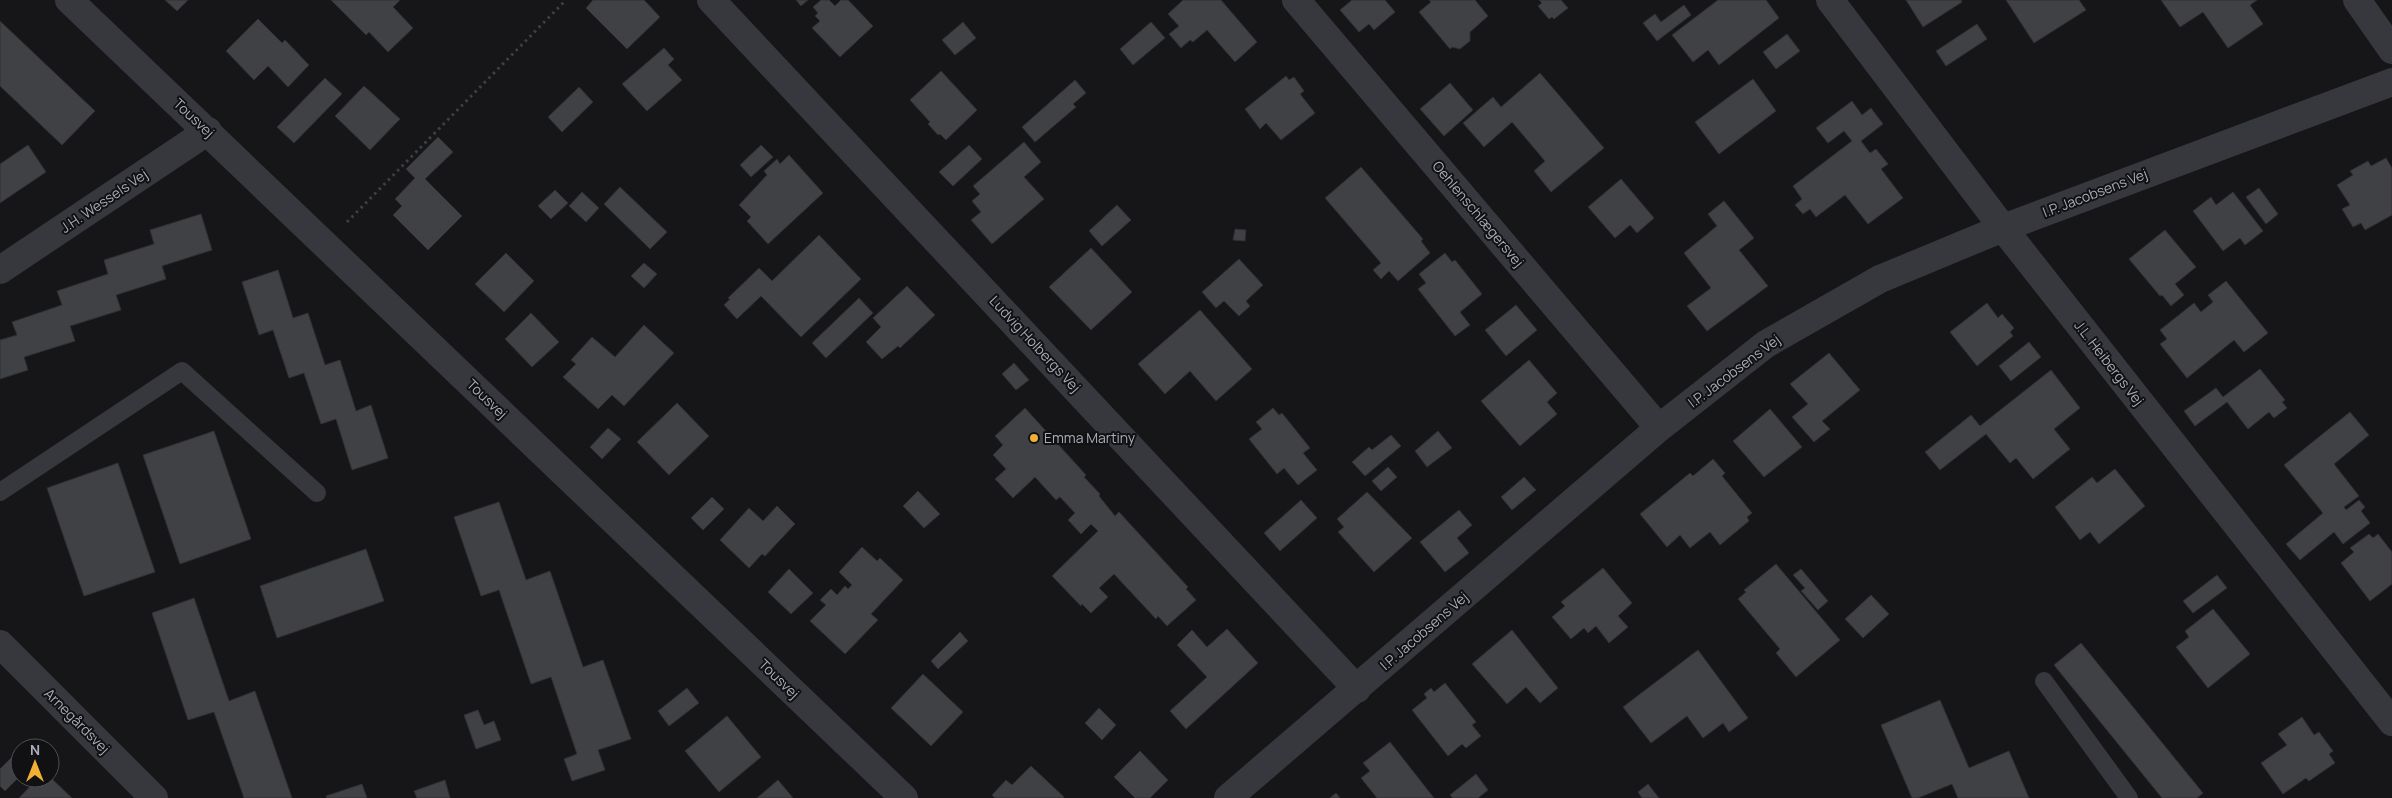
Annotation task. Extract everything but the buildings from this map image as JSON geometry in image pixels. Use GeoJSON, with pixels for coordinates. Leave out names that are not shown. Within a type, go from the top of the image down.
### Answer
{"type":"FeatureCollection","features":[{"type":"Feature","properties":{"kind":"street","name":"Tousvej"},"geometry":{"type":"LineString","coordinates":[[69,0],[904,798]]}},
{"type":"Feature","properties":{"kind":"street","name":"Ludvig Holbergs Vej"},"geometry":{"type":"LineString","coordinates":[[711,0],[1357,689]]}},
{"type":"Feature","properties":{"kind":"street","name":"Oehlenschlægersvej"},"geometry":{"type":"LineString","coordinates":[[1296,0],[1659,428]]}},
{"type":"Feature","properties":{"kind":"street","name":"J.L. Heibergs Vej"},"geometry":{"type":"LineString","coordinates":[[1830,0],[2003,228],[2392,722]]}},
{"type":"Feature","properties":{"kind":"street"},"geometry":{"type":"LineString","coordinates":[[2357,0],[2392,50]]}},
{"type":"Feature","properties":{"kind":"street","name":"I.P. Jacobsens Vej"},"geometry":{"type":"LineString","coordinates":[[1228,798],[1659,428],[1766,344],[1880,279],[2003,228],[2392,82]]}},
{"type":"Feature","properties":{"kind":"street","name":"J.H. Wessels Vej"},"geometry":{"type":"LineString","coordinates":[[0,270],[208,131]]}},
{"type":"Feature","properties":{"kind":"street","name":"Arnegårdsvej"},"geometry":{"type":"LineString","coordinates":[[0,644],[154,798]]}},
{"type":"Feature","properties":{"kind":"lane"},"geometry":{"type":"LineString","coordinates":[[0,492],[182,371],[317,493]]}},
{"type":"Feature","properties":{"kind":"lane"},"geometry":{"type":"LineString","coordinates":[[2044,681],[2129,798]]}},
{"type":"Feature","properties":{"kind":"path"},"geometry":{"type":"LineString","coordinates":[[326,244],[566,0]]}},
{"type":"Feature","properties":{"kind":"place","name":"Emma Martiny"},"geometry":{"type":"Point","coordinates":[1034,438]}}]}
